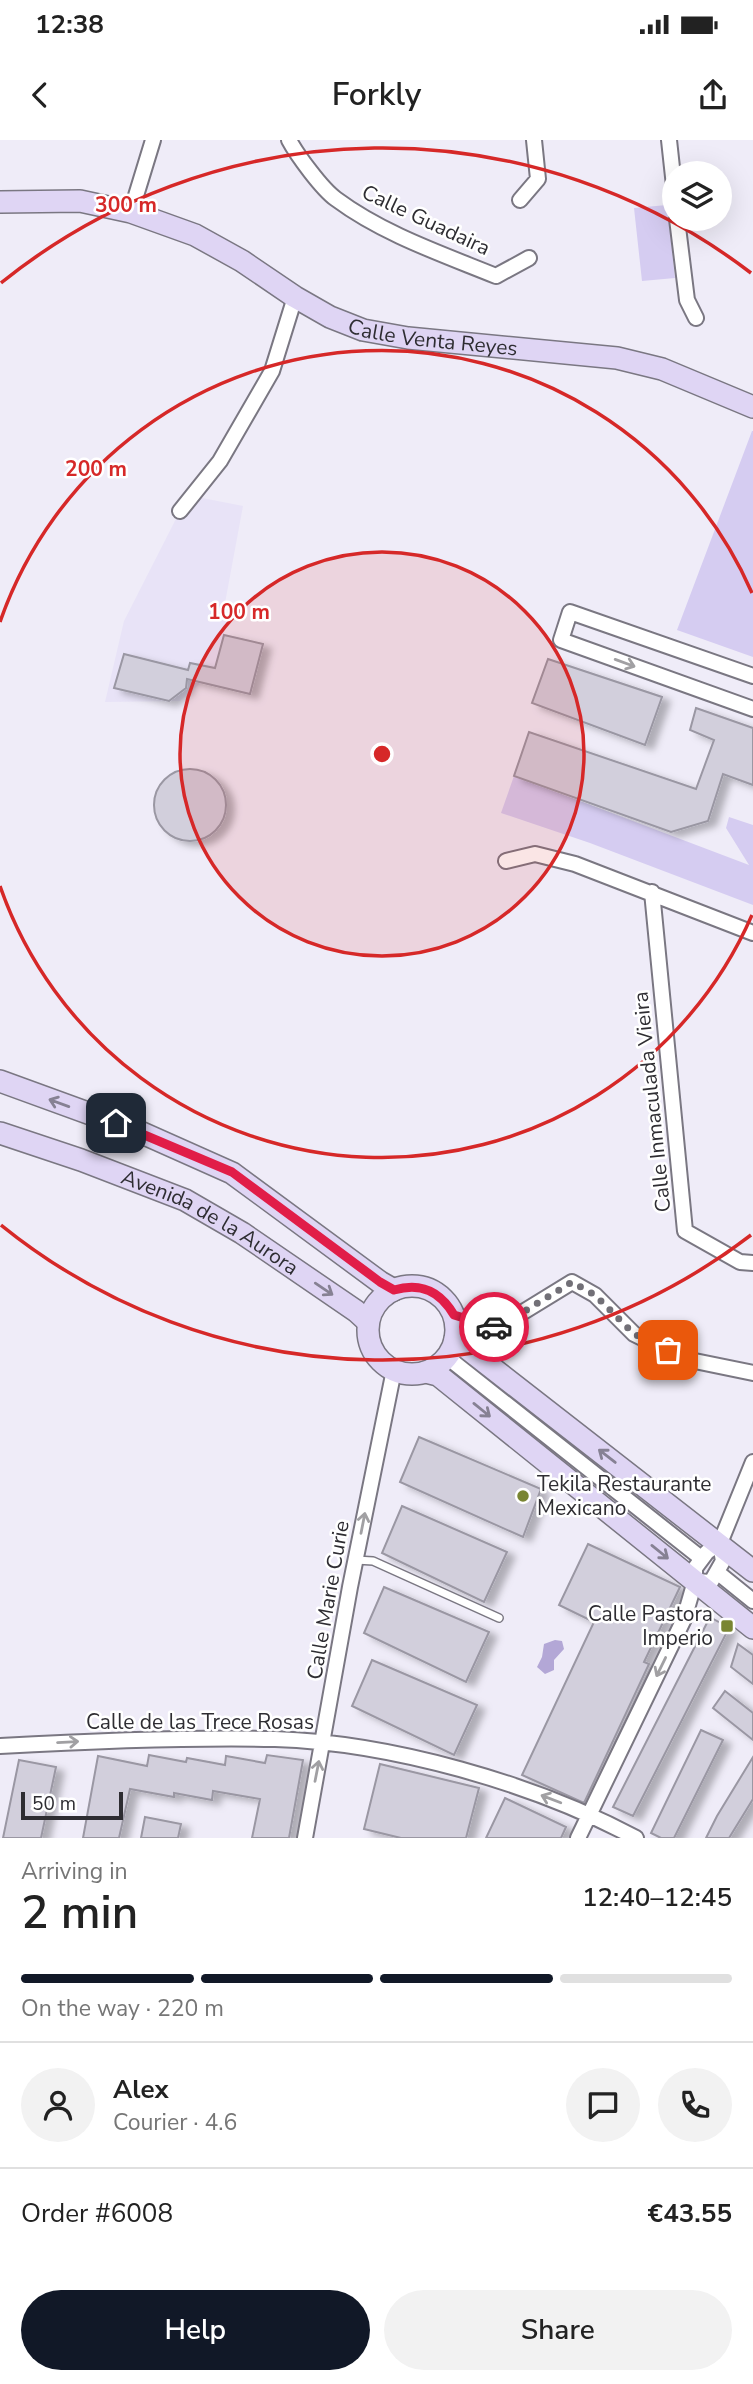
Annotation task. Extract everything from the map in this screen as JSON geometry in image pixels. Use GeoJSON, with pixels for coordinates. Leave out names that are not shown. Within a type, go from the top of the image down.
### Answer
{"type":"FeatureCollection","features":[{"type":"Feature","properties":{"kind":"street"},"geometry":{"type":"LineString","coordinates":[[131,212],[153,140]]}},
{"type":"Feature","properties":{"kind":"street","name":"Calle Guadaira"},"geometry":{"type":"LineString","coordinates":[[289,140],[334,198],[382,226],[496,276],[529,258]]}},
{"type":"Feature","properties":{"kind":"street"},"geometry":{"type":"LineString","coordinates":[[520,201],[538,179],[534,140]]}},
{"type":"Feature","properties":{"kind":"street"},"geometry":{"type":"LineString","coordinates":[[669,140],[671,161]]}},
{"type":"Feature","properties":{"kind":"street","name":"Calle Venta Reyes"},"geometry":{"type":"LineString","coordinates":[[0,202],[79,201],[131,212],[195,235],[242,261],[330,317],[363,330],[408,338],[617,358],[662,369],[753,407]]}},
{"type":"Feature","properties":{"kind":"street"},"geometry":{"type":"LineString","coordinates":[[678,231],[687,300],[696,318]]}},
{"type":"Feature","properties":{"kind":"street"},"geometry":{"type":"LineString","coordinates":[[180,511],[220,461],[272,372],[295,297]]}},
{"type":"Feature","properties":{"kind":"street"},"geometry":{"type":"LineString","coordinates":[[753,676],[570,612],[561,640],[753,709]]}},
{"type":"Feature","properties":{"kind":"street"},"geometry":{"type":"LineString","coordinates":[[506,860],[536,854],[575,864],[753,933]]}},
{"type":"Feature","properties":{"kind":"street","name":"Calle Inmaculada Vieira"},"geometry":{"type":"LineString","coordinates":[[652,892],[685,1231],[740,1262],[753,1263]]}},
{"type":"Feature","properties":{"kind":"street","name":"Avenida de la Aurora"},"geometry":{"type":"LineString","coordinates":[[0,1081],[140,1132],[232,1172],[394,1290]]}},
{"type":"Feature","properties":{"kind":"street","name":"Avenida de la Aurora"},"geometry":{"type":"LineString","coordinates":[[0,1133],[81,1160],[185,1200],[242,1234],[356,1311],[368,1322]]}},
{"type":"Feature","properties":{"kind":"street"},"geometry":{"type":"LineString","coordinates":[[485,1360],[484,1347],[497,1328],[572,1282],[595,1295],[634,1334],[685,1359],[753,1373]]}},
{"type":"Feature","properties":{"kind":"street"},"geometry":{"type":"LineString","coordinates":[[426,1372],[438,1366],[451,1348],[454,1315],[447,1302],[429,1290],[408,1286],[394,1290],[377,1302],[368,1322],[368,1337],[373,1351],[382,1362],[404,1374],[426,1372],[438,1375],[753,1628]]}},
{"type":"Feature","properties":{"kind":"street"},"geometry":{"type":"LineString","coordinates":[[454,1315],[497,1328]]}},
{"type":"Feature","properties":{"kind":"street"},"geometry":{"type":"LineString","coordinates":[[451,1348],[485,1360],[753,1571]]}},
{"type":"Feature","properties":{"kind":"street"},"geometry":{"type":"LineString","coordinates":[[451,1348],[701,1559]]}},
{"type":"Feature","properties":{"kind":"street","name":"Calle Marie Curie"},"geometry":{"type":"LineString","coordinates":[[304,1838],[394,1370]]}},
{"type":"Feature","properties":{"kind":"street"},"geometry":{"type":"LineString","coordinates":[[695,1581],[711,1582],[723,1561],[720,1543],[753,1462]]}},
{"type":"Feature","properties":{"kind":"street"},"geometry":{"type":"LineString","coordinates":[[578,1838],[684,1619],[695,1581],[695,1568],[707,1552],[720,1543]]}},
{"type":"Feature","properties":{"kind":"street"},"geometry":{"type":"LineString","coordinates":[[717,1572],[753,1601]]}},
{"type":"Feature","properties":{"kind":"street","name":"Calle de las Trece Rosas"},"geometry":{"type":"LineString","coordinates":[[0,1746],[135,1739],[277,1739],[365,1749],[461,1769],[553,1799],[636,1838]]}},
{"type":"Feature","properties":{"kind":"lane"},"geometry":{"type":"LineString","coordinates":[[356,1560],[373,1561],[499,1618]]}},
{"type":"Feature","properties":{"kind":"shaded area"},"geometry":{"type":"Polygon","coordinates":[[[662,205],[662,231],[670,231],[675,278],[642,281],[634,208],[662,205]]]}},
{"type":"Feature","properties":{"kind":"shaded area"},"geometry":{"type":"Polygon","coordinates":[[[753,431],[753,657],[677,630],[753,431]]]}},
{"type":"Feature","properties":{"kind":"shaded area"},"geometry":{"type":"Polygon","coordinates":[[[192,496],[243,506],[225,603],[231,605],[224,634],[263,644],[250,694],[201,683],[180,701],[105,702],[124,621],[180,511],[192,496]]]}},
{"type":"Feature","properties":{"kind":"shaded area"},"geometry":{"type":"Polygon","coordinates":[[[514,776],[749,865],[726,828],[729,817],[753,825],[753,905],[590,843],[501,813],[514,776]]]}},
{"type":"Feature","properties":{"kind":"shaded area"},"geometry":{"type":"Polygon","coordinates":[[[555,1640],[562,1641],[564,1649],[554,1660],[554,1670],[545,1674],[537,1667],[544,1644],[555,1640]]]}},
{"type":"Feature","properties":{"kind":"building"},"geometry":{"type":"Polygon","coordinates":[[[224,635],[263,644],[250,694],[187,679],[186,688],[169,701],[114,688],[124,654],[188,670],[190,663],[215,668],[224,635]]]}},
{"type":"Feature","properties":{"kind":"building"},"geometry":{"type":"Polygon","coordinates":[[[548,659],[662,697],[645,745],[532,703],[548,659]]]}},
{"type":"Feature","properties":{"kind":"building"},"geometry":{"type":"Polygon","coordinates":[[[696,708],[753,728],[753,785],[723,774],[708,821],[671,832],[514,776],[529,732],[696,789],[714,740],[690,730],[696,708]]]}},
{"type":"Feature","properties":{"kind":"building"},"geometry":{"type":"Polygon","coordinates":[[[190,769],[210,775],[220,785],[226,805],[220,825],[210,835],[190,841],[170,835],[160,825],[154,805],[160,785],[170,775],[190,769]]]}},
{"type":"Feature","properties":{"kind":"building"},"geometry":{"type":"Polygon","coordinates":[[[419,1437],[541,1489],[523,1537],[400,1482],[419,1437]]]}},
{"type":"Feature","properties":{"kind":"building"},"geometry":{"type":"Polygon","coordinates":[[[402,1506],[507,1552],[484,1602],[382,1553],[402,1506]]]}},
{"type":"Feature","properties":{"kind":"building"},"geometry":{"type":"Polygon","coordinates":[[[588,1544],[680,1587],[644,1662],[649,1664],[584,1803],[522,1775],[594,1622],[559,1605],[588,1544]]]}},
{"type":"Feature","properties":{"kind":"building"},"geometry":{"type":"Polygon","coordinates":[[[384,1587],[489,1632],[466,1682],[364,1633],[384,1587]]]}},
{"type":"Feature","properties":{"kind":"building"},"geometry":{"type":"Polygon","coordinates":[[[710,1617],[729,1628],[633,1816],[613,1807],[710,1617]]]}},
{"type":"Feature","properties":{"kind":"building"},"geometry":{"type":"Polygon","coordinates":[[[738,1644],[753,1655],[753,1684],[731,1667],[738,1644]]]}},
{"type":"Feature","properties":{"kind":"building"},"geometry":{"type":"Polygon","coordinates":[[[372,1660],[477,1705],[454,1755],[352,1706],[372,1660]]]}},
{"type":"Feature","properties":{"kind":"building"},"geometry":{"type":"Polygon","coordinates":[[[725,1691],[753,1713],[753,1740],[713,1708],[725,1691]]]}},
{"type":"Feature","properties":{"kind":"building"},"geometry":{"type":"Polygon","coordinates":[[[701,1730],[723,1740],[674,1838],[661,1838],[651,1833],[701,1730]]]}},
{"type":"Feature","properties":{"kind":"building"},"geometry":{"type":"Polygon","coordinates":[[[149,1755],[186,1762],[187,1758],[225,1765],[226,1756],[265,1763],[267,1755],[303,1760],[289,1838],[252,1838],[260,1799],[213,1791],[212,1800],[130,1789],[119,1838],[83,1838],[98,1756],[147,1766],[149,1755]]]}},
{"type":"Feature","properties":{"kind":"building"},"geometry":{"type":"Polygon","coordinates":[[[753,1757],[753,1799],[729,1838],[706,1838],[717,1816],[753,1757]]]}},
{"type":"Feature","properties":{"kind":"building"},"geometry":{"type":"Polygon","coordinates":[[[19,1760],[56,1767],[41,1838],[3,1838],[19,1760]]]}},
{"type":"Feature","properties":{"kind":"building"},"geometry":{"type":"Polygon","coordinates":[[[380,1764],[479,1788],[466,1838],[401,1838],[364,1829],[380,1764]]]}},
{"type":"Feature","properties":{"kind":"building"},"geometry":{"type":"Polygon","coordinates":[[[505,1798],[566,1827],[561,1838],[486,1838],[505,1798]]]}},
{"type":"Feature","properties":{"kind":"building"},"geometry":{"type":"Polygon","coordinates":[[[145,1817],[181,1824],[178,1838],[141,1838],[145,1817]]]}},
{"type":"Feature","properties":{"kind":"way so far"},"geometry":{"type":"LineString","coordinates":[[494,1327],[497,1328],[572,1282],[595,1295],[634,1334],[668,1350]]}},
{"type":"Feature","properties":{"kind":"place","name":"Tekila Restaurante Mexicano"},"geometry":{"type":"Point","coordinates":[523,1496]}},
{"type":"Feature","properties":{"kind":"place","name":"Calle Pastora Imperio"},"geometry":{"type":"Point","coordinates":[727,1626]}},
{"type":"Feature","properties":{"kind":"route"},"geometry":{"type":"LineString","coordinates":[[116,1123],[232,1172],[394,1290],[408,1286],[422,1287],[447,1302],[454,1315],[494,1327]]}}]}
